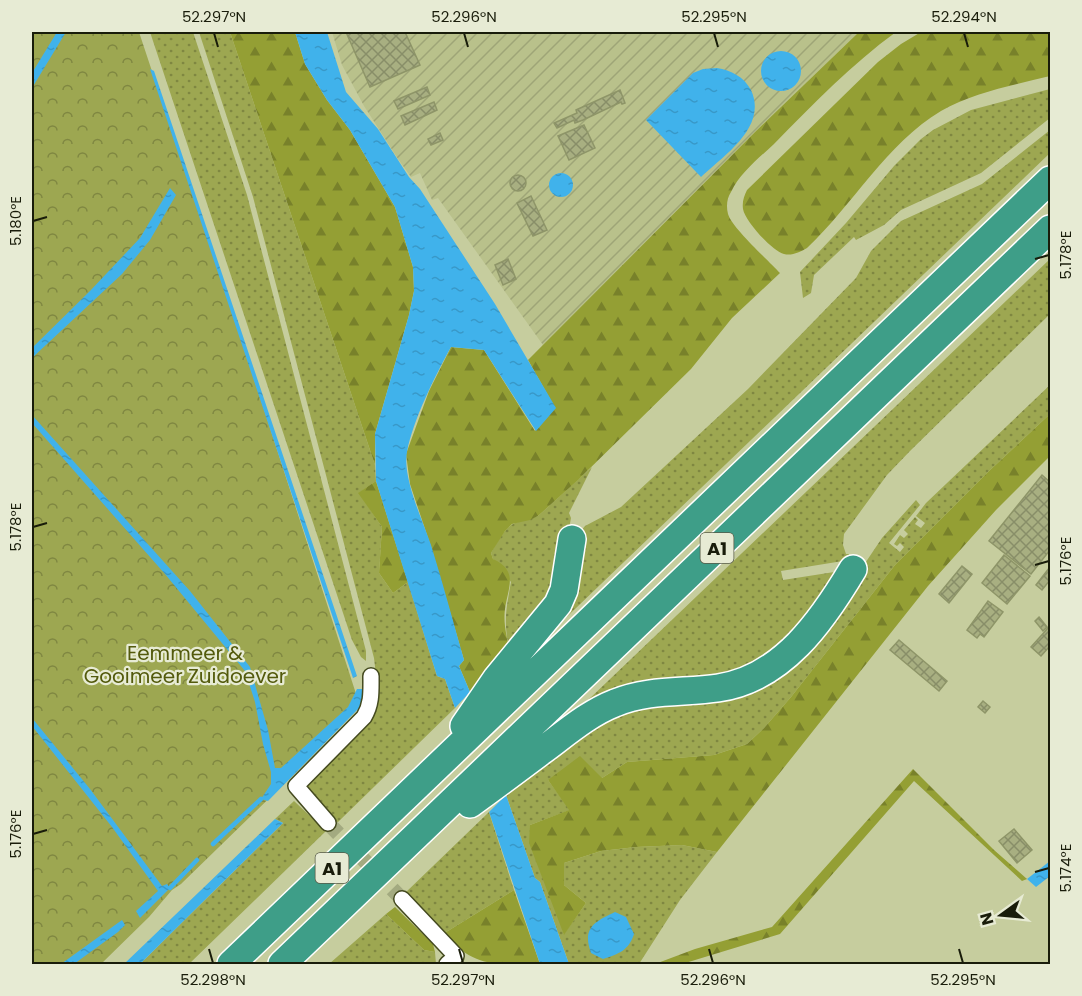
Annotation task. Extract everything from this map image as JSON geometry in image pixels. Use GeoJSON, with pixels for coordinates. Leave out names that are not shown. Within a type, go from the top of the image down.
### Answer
{"type":"FeatureCollection","features":[{"type":"Feature","properties":{"kind":"highway","name":"A1"},"geometry":{"type":"LineString","coordinates":[[231,964],[1050,180]]}},
{"type":"Feature","properties":{"kind":"highway","name":"A1"},"geometry":{"type":"LineString","coordinates":[[282,964],[1050,229]]}},
{"type":"Feature","properties":{"kind":"highway","name":"A1"},"geometry":{"type":"LineString","coordinates":[[432,771],[497,678],[558,604],[564,590],[572,539]]}},
{"type":"Feature","properties":{"kind":"highway","name":"A1"},"geometry":{"type":"LineString","coordinates":[[384,866],[567,732],[615,702],[647,694],[726,687],[769,670],[787,656],[811,629],[837,595],[853,569]]}},
{"type":"Feature","properties":{"kind":"street"},"geometry":{"type":"LineString","coordinates":[[328,823],[296,786],[364,717],[369,709],[371,698],[371,676]]}},
{"type":"Feature","properties":{"kind":"street"},"geometry":{"type":"LineString","coordinates":[[402,899],[456,956],[447,964]]}},
{"type":"Feature","properties":{"kind":"shaded area"},"geometry":{"type":"Polygon","coordinates":[[[332,32],[859,32],[755,132],[543,345],[438,198],[432,200],[420,173],[411,177],[398,159],[364,106],[342,65],[332,32]]]}},
{"type":"Feature","properties":{"kind":"green space","name":"Eemmeer & Gooimeer Zuidoever"},"geometry":{"type":"Polygon","coordinates":[[[32,32],[139,32],[359,703],[291,777],[181,884],[172,890],[149,917],[101,964],[32,964],[32,32]]]}},
{"type":"Feature","properties":{"kind":"green space"},"geometry":{"type":"Polygon","coordinates":[[[150,32],[193,32],[247,195],[366,651],[366,661],[361,657],[352,640],[150,32]]]}},
{"type":"Feature","properties":{"kind":"green space"},"geometry":{"type":"Polygon","coordinates":[[[199,32],[230,32],[375,465],[376,481],[359,493],[382,527],[379,573],[393,593],[408,582],[437,676],[445,679],[455,708],[337,823],[307,790],[311,776],[357,731],[376,675],[374,658],[253,197],[199,32]]]}},
{"type":"Feature","properties":{"kind":"green space"},"geometry":{"type":"Polygon","coordinates":[[[230,32],[295,32],[305,64],[327,100],[350,130],[395,207],[413,267],[414,291],[375,434],[375,465],[230,32]]]}},
{"type":"Feature","properties":{"kind":"green space"},"geometry":{"type":"Polygon","coordinates":[[[859,32],[896,32],[848,71],[750,166],[739,178],[727,202],[731,220],[743,236],[780,273],[732,318],[691,369],[578,480],[538,516],[512,524],[491,553],[493,559],[501,564],[509,574],[505,620],[510,652],[473,694],[459,666],[464,660],[410,484],[406,454],[429,391],[451,347],[484,350],[535,431],[555,408],[528,360],[755,132],[859,32]]]}},
{"type":"Feature","properties":{"kind":"green space"},"geometry":{"type":"Polygon","coordinates":[[[921,32],[1050,32],[1050,76],[980,94],[941,111],[903,140],[807,248],[790,254],[779,252],[760,235],[745,214],[743,204],[747,190],[878,62],[921,32]]]}},
{"type":"Feature","properties":{"kind":"green space"},"geometry":{"type":"Polygon","coordinates":[[[1050,89],[1050,118],[981,173],[901,210],[884,225],[856,240],[854,237],[814,275],[811,293],[803,298],[800,272],[846,223],[894,166],[921,139],[971,110],[1050,89]]]}},
{"type":"Feature","properties":{"kind":"green space"},"geometry":{"type":"Polygon","coordinates":[[[1050,130],[1050,153],[525,657],[580,532],[585,526],[621,507],[748,389],[856,278],[871,251],[901,221],[982,184],[1050,130]]]}},
{"type":"Feature","properties":{"kind":"green space"},"geometry":{"type":"Polygon","coordinates":[[[1050,259],[1050,314],[887,475],[844,534],[843,545],[846,554],[849,554],[849,560],[781,571],[783,580],[847,570],[768,665],[678,686],[542,744],[1050,259]]]}},
{"type":"Feature","properties":{"kind":"green space"},"geometry":{"type":"Polygon","coordinates":[[[1050,385],[1050,414],[895,565],[791,697],[747,744],[714,755],[627,762],[602,778],[548,780],[570,810],[530,825],[564,934],[586,903],[564,885],[564,863],[601,851],[636,847],[682,845],[717,852],[680,900],[639,964],[569,964],[540,882],[535,878],[506,795],[539,765],[615,711],[718,694],[839,602],[882,538],[916,500],[920,505],[889,543],[900,552],[904,547],[900,543],[897,546],[894,544],[900,535],[904,538],[908,534],[904,530],[915,517],[918,520],[915,524],[921,528],[925,523],[916,516],[926,503],[1050,385]]]}},
{"type":"Feature","properties":{"kind":"green space"},"geometry":{"type":"Polygon","coordinates":[[[1050,414],[1050,456],[996,510],[928,586],[717,852],[682,845],[636,847],[601,851],[564,863],[564,885],[586,903],[564,935],[529,843],[530,825],[569,810],[548,780],[580,756],[602,778],[627,762],[714,755],[747,744],[791,697],[895,565],[1050,414]]]}},
{"type":"Feature","properties":{"kind":"green space"},"geometry":{"type":"Polygon","coordinates":[[[592,467],[569,513],[571,518],[560,579],[510,652],[506,633],[506,617],[511,582],[491,553],[507,528],[538,516],[592,467]]]}},
{"type":"Feature","properties":{"kind":"green space"},"geometry":{"type":"Polygon","coordinates":[[[376,481],[408,582],[393,593],[379,573],[382,527],[358,493],[376,481]]]}},
{"type":"Feature","properties":{"kind":"green space"},"geometry":{"type":"Polygon","coordinates":[[[913,769],[994,850],[1027,879],[1022,881],[914,781],[780,934],[682,964],[655,964],[695,949],[772,927],[913,769]]]}},
{"type":"Feature","properties":{"kind":"green space"},"geometry":{"type":"Polygon","coordinates":[[[294,801],[326,831],[189,964],[140,964],[283,823],[275,819],[294,801]]]}},
{"type":"Feature","properties":{"kind":"green space"},"geometry":{"type":"Polygon","coordinates":[[[489,812],[514,890],[443,934],[404,894],[489,812]]]}},
{"type":"Feature","properties":{"kind":"green space"},"geometry":{"type":"Polygon","coordinates":[[[514,890],[540,964],[498,964],[477,959],[443,934],[514,890]]]}},
{"type":"Feature","properties":{"kind":"green space"},"geometry":{"type":"Polygon","coordinates":[[[395,907],[433,944],[435,952],[424,950],[386,914],[395,907]]]}},
{"type":"Feature","properties":{"kind":"green space"},"geometry":{"type":"Polygon","coordinates":[[[386,914],[424,950],[435,952],[436,964],[329,964],[386,914]]]}},
{"type":"Feature","properties":{"kind":"water"},"geometry":{"type":"Polygon","coordinates":[[[57,32],[66,32],[32,88],[32,73],[57,32]]]}},
{"type":"Feature","properties":{"kind":"water"},"geometry":{"type":"Polygon","coordinates":[[[295,32],[327,32],[346,92],[378,129],[409,177],[420,189],[495,304],[556,408],[536,431],[484,350],[451,347],[414,426],[406,462],[410,486],[444,588],[464,660],[459,666],[470,692],[455,708],[445,679],[437,676],[376,481],[375,434],[409,315],[414,291],[413,267],[395,207],[350,130],[327,100],[305,64],[295,32]]]}},
{"type":"Feature","properties":{"kind":"water"},"geometry":{"type":"Polygon","coordinates":[[[781,51],[795,57],[801,71],[795,85],[781,91],[767,85],[761,71],[767,57],[781,51]]]}},
{"type":"Feature","properties":{"kind":"water"},"geometry":{"type":"Polygon","coordinates":[[[150,69],[154,71],[357,676],[353,678],[150,69]]]}},
{"type":"Feature","properties":{"kind":"water"},"geometry":{"type":"Polygon","coordinates":[[[703,69],[727,70],[745,81],[755,103],[754,116],[741,139],[701,177],[646,120],[693,73],[703,69]]]}},
{"type":"Feature","properties":{"kind":"water"},"geometry":{"type":"Polygon","coordinates":[[[561,173],[570,176],[573,185],[570,194],[561,197],[552,194],[549,185],[552,176],[561,173]]]}},
{"type":"Feature","properties":{"kind":"water"},"geometry":{"type":"Polygon","coordinates":[[[170,188],[176,195],[150,240],[122,274],[32,358],[32,348],[140,238],[170,188]]]}},
{"type":"Feature","properties":{"kind":"water"},"geometry":{"type":"Polygon","coordinates":[[[32,415],[190,591],[250,667],[268,730],[275,768],[281,768],[348,707],[357,689],[362,689],[362,705],[268,801],[261,799],[271,784],[271,772],[255,702],[245,671],[165,574],[32,423],[32,415]]]}},
{"type":"Feature","properties":{"kind":"water"},"geometry":{"type":"Polygon","coordinates":[[[32,718],[90,789],[162,886],[167,884],[170,888],[140,918],[136,911],[158,891],[112,827],[32,726],[32,718]]]}},
{"type":"Feature","properties":{"kind":"water"},"geometry":{"type":"Polygon","coordinates":[[[506,795],[535,878],[540,882],[569,964],[540,964],[489,812],[506,795]]]}},
{"type":"Feature","properties":{"kind":"water"},"geometry":{"type":"Polygon","coordinates":[[[275,819],[283,823],[140,964],[124,964],[275,819]]]}},
{"type":"Feature","properties":{"kind":"water"},"geometry":{"type":"Polygon","coordinates":[[[1050,861],[1050,876],[1036,887],[1027,879],[1050,861]]]}},
{"type":"Feature","properties":{"kind":"water"},"geometry":{"type":"Polygon","coordinates":[[[615,912],[626,917],[634,934],[623,951],[603,959],[591,953],[589,932],[601,919],[615,912]]]}},
{"type":"Feature","properties":{"kind":"water"},"geometry":{"type":"Polygon","coordinates":[[[122,920],[125,925],[118,932],[74,964],[61,964],[122,920]]]}},
{"type":"Feature","properties":{"kind":"building"},"geometry":{"type":"Polygon","coordinates":[[[346,32],[405,32],[420,65],[370,87],[346,32]]]}},
{"type":"Feature","properties":{"kind":"building"},"geometry":{"type":"Polygon","coordinates":[[[427,87],[430,95],[398,109],[394,101],[427,87]]]}},
{"type":"Feature","properties":{"kind":"building"},"geometry":{"type":"Polygon","coordinates":[[[620,90],[625,103],[621,102],[575,123],[574,120],[557,128],[554,123],[577,113],[576,110],[620,90]]]}},
{"type":"Feature","properties":{"kind":"building"},"geometry":{"type":"Polygon","coordinates":[[[434,102],[437,110],[405,125],[401,116],[434,102]]]}},
{"type":"Feature","properties":{"kind":"building"},"geometry":{"type":"Polygon","coordinates":[[[584,125],[595,148],[569,160],[558,136],[584,125]]]}},
{"type":"Feature","properties":{"kind":"building"},"geometry":{"type":"Polygon","coordinates":[[[440,133],[443,140],[431,145],[428,139],[440,133]]]}},
{"type":"Feature","properties":{"kind":"building"},"geometry":{"type":"Polygon","coordinates":[[[518,175],[526,183],[518,191],[510,183],[518,175]]]}},
{"type":"Feature","properties":{"kind":"building"},"geometry":{"type":"Polygon","coordinates":[[[531,196],[547,230],[533,236],[517,203],[531,196]]]}},
{"type":"Feature","properties":{"kind":"building"},"geometry":{"type":"Polygon","coordinates":[[[508,259],[516,279],[503,285],[495,265],[508,259]]]}},
{"type":"Feature","properties":{"kind":"building"},"geometry":{"type":"Polygon","coordinates":[[[1042,475],[1050,482],[1050,550],[1031,574],[989,541],[1042,475]]]}},
{"type":"Feature","properties":{"kind":"building"},"geometry":{"type":"Polygon","coordinates":[[[1004,555],[1030,576],[1007,604],[982,583],[1004,555]]]}},
{"type":"Feature","properties":{"kind":"building"},"geometry":{"type":"Polygon","coordinates":[[[962,566],[972,574],[949,603],[939,594],[962,566]]]}},
{"type":"Feature","properties":{"kind":"building"},"geometry":{"type":"Polygon","coordinates":[[[1050,567],[1050,580],[1042,590],[1036,585],[1050,567]]]}},
{"type":"Feature","properties":{"kind":"building"},"geometry":{"type":"Polygon","coordinates":[[[988,601],[1003,612],[984,637],[980,634],[977,638],[967,630],[988,601]]]}},
{"type":"Feature","properties":{"kind":"building"},"geometry":{"type":"Polygon","coordinates":[[[1039,617],[1047,627],[1043,631],[1035,621],[1039,617]]]}},
{"type":"Feature","properties":{"kind":"building"},"geometry":{"type":"Polygon","coordinates":[[[1048,628],[1050,646],[1041,656],[1031,647],[1048,628]]]}},
{"type":"Feature","properties":{"kind":"building"},"geometry":{"type":"Polygon","coordinates":[[[899,640],[947,681],[939,691],[890,650],[899,640]]]}},
{"type":"Feature","properties":{"kind":"building"},"geometry":{"type":"Polygon","coordinates":[[[983,701],[990,707],[985,713],[978,707],[983,701]]]}},
{"type":"Feature","properties":{"kind":"building"},"geometry":{"type":"Polygon","coordinates":[[[1014,829],[1032,850],[1017,863],[999,841],[1014,829]]]}},
{"type":"Feature","properties":{"kind":"waterway"},"geometry":{"type":"LineString","coordinates":[[213,844],[261,799]]}},
{"type":"Feature","properties":{"kind":"waterway"},"geometry":{"type":"LineString","coordinates":[[170,888],[197,860]]}},
{"type":"Feature","properties":{"kind":"tunnel"},"geometry":{"type":"LineString","coordinates":[[328,823],[402,899]]}}]}
